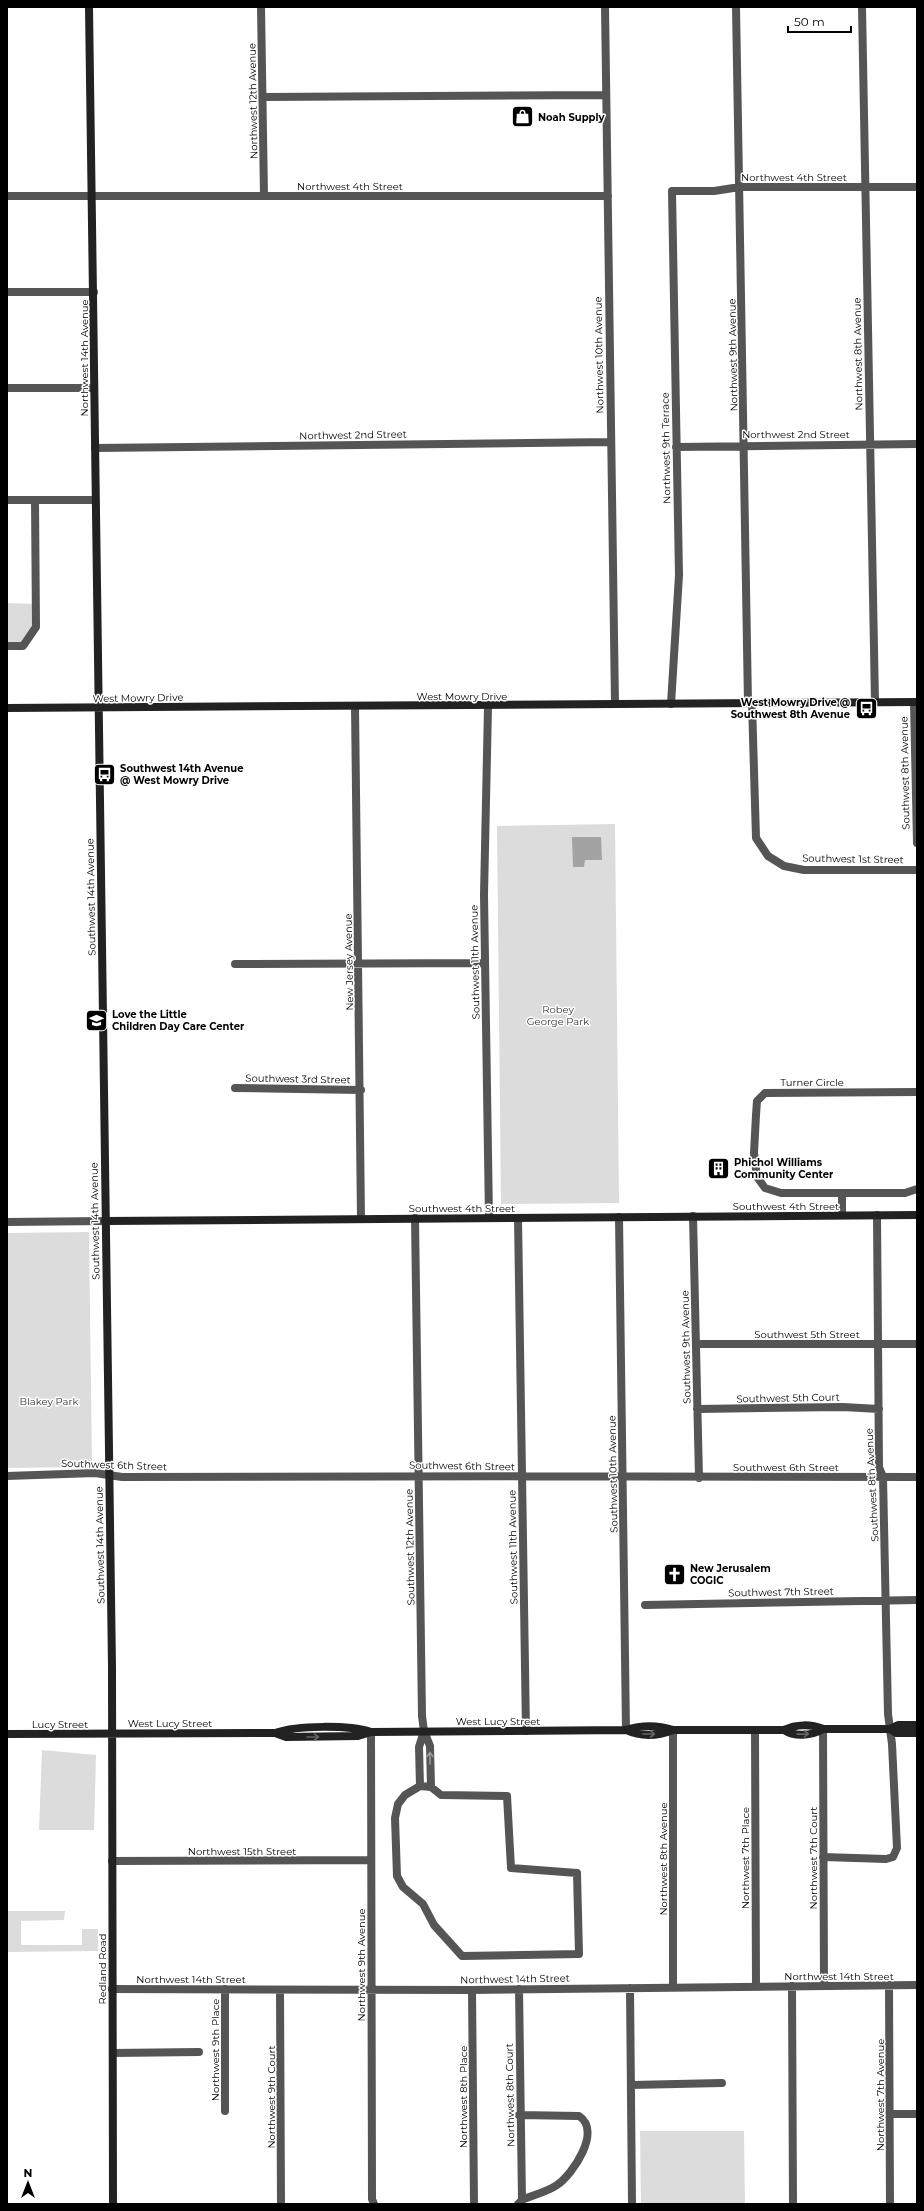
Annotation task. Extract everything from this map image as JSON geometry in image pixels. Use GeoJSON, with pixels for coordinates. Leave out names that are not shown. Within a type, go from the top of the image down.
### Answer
{"type":"FeatureCollection","features":[{"type":"Feature","properties":{"kind":"street","name":"Northwest 14th Avenue"},"geometry":{"type":"LineString","coordinates":[[89,7],[91,196],[94,292],[93,388],[99,708]]}},
{"type":"Feature","properties":{"kind":"street","name":"Northwest 12th Avenue"},"geometry":{"type":"LineString","coordinates":[[261,7],[264,196]]}},
{"type":"Feature","properties":{"kind":"street","name":"Northwest 10th Avenue"},"geometry":{"type":"LineString","coordinates":[[605,7],[605,95],[608,196],[615,704]]}},
{"type":"Feature","properties":{"kind":"street","name":"Northwest 9th Avenue"},"geometry":{"type":"LineString","coordinates":[[736,7],[750,703]]}},
{"type":"Feature","properties":{"kind":"street","name":"Northwest 8th Avenue"},"geometry":{"type":"LineString","coordinates":[[862,7],[875,702]]}},
{"type":"Feature","properties":{"kind":"street"},"geometry":{"type":"LineString","coordinates":[[262,97],[605,95]]}},
{"type":"Feature","properties":{"kind":"street","name":"Northwest 4th Street"},"geometry":{"type":"LineString","coordinates":[[672,191],[714,191],[740,187],[917,187]]}},
{"type":"Feature","properties":{"kind":"street","name":"Northwest 9th Terrace"},"geometry":{"type":"LineString","coordinates":[[671,704],[679,575],[672,191]]}},
{"type":"Feature","properties":{"kind":"street","name":"Northwest 4th Street"},"geometry":{"type":"LineString","coordinates":[[7,196],[608,196]]}},
{"type":"Feature","properties":{"kind":"street"},"geometry":{"type":"LineString","coordinates":[[7,292],[94,292]]}},
{"type":"Feature","properties":{"kind":"street"},"geometry":{"type":"LineString","coordinates":[[7,388],[93,388]]}},
{"type":"Feature","properties":{"kind":"street","name":"Northwest 2nd Street"},"geometry":{"type":"LineString","coordinates":[[95,448],[611,442]]}},
{"type":"Feature","properties":{"kind":"street","name":"Northwest 2nd Street"},"geometry":{"type":"LineString","coordinates":[[676,446],[917,444]]}},
{"type":"Feature","properties":{"kind":"street"},"geometry":{"type":"LineString","coordinates":[[7,500],[95,500]]}},
{"type":"Feature","properties":{"kind":"street"},"geometry":{"type":"LineString","coordinates":[[7,646],[22,646],[36,627],[35,500]]}},
{"type":"Feature","properties":{"kind":"street","name":"West Mowry Drive"},"geometry":{"type":"LineString","coordinates":[[7,708],[355,706],[488,707],[615,704],[915,702]]}},
{"type":"Feature","properties":{"kind":"street","name":"Southwest 8th Avenue"},"geometry":{"type":"LineString","coordinates":[[915,702],[917,843]]}},
{"type":"Feature","properties":{"kind":"street","name":"Southwest 1st Street"},"geometry":{"type":"LineString","coordinates":[[750,703],[756,838],[768,856],[784,866],[804,870],[917,870]]}},
{"type":"Feature","properties":{"kind":"street","name":"New Jersey Avenue"},"geometry":{"type":"LineString","coordinates":[[355,706],[356,848],[361,1090],[361,1219]]}},
{"type":"Feature","properties":{"kind":"street","name":"Southwest 11th Avenue"},"geometry":{"type":"LineString","coordinates":[[488,707],[484,895],[489,1218]]}},
{"type":"Feature","properties":{"kind":"street","name":"Southwest 14th Avenue"},"geometry":{"type":"LineString","coordinates":[[99,708],[112,1734]]}},
{"type":"Feature","properties":{"kind":"street"},"geometry":{"type":"LineString","coordinates":[[236,964],[359,962],[485,963]]}},
{"type":"Feature","properties":{"kind":"street","name":"Southwest 3rd Street"},"geometry":{"type":"LineString","coordinates":[[235,1088],[361,1090]]}},
{"type":"Feature","properties":{"kind":"street","name":"Turner Circle"},"geometry":{"type":"LineString","coordinates":[[917,1092],[765,1092],[757,1101],[754,1153],[757,1177],[765,1188],[781,1193],[905,1193],[917,1189]]}},
{"type":"Feature","properties":{"kind":"street"},"geometry":{"type":"LineString","coordinates":[[842,1193],[842,1216]]}},
{"type":"Feature","properties":{"kind":"street","name":"Southwest 8th Avenue"},"geometry":{"type":"LineString","coordinates":[[877,1215],[879,1467],[884,1477],[888,1714],[890,1729]]}},
{"type":"Feature","properties":{"kind":"street","name":"Southwest 4th Street"},"geometry":{"type":"LineString","coordinates":[[7,1222],[917,1215]]}},
{"type":"Feature","properties":{"kind":"street","name":"Southwest 9th Avenue"},"geometry":{"type":"LineString","coordinates":[[693,1216],[698,1478]]}},
{"type":"Feature","properties":{"kind":"street","name":"Southwest 10th Avenue"},"geometry":{"type":"LineString","coordinates":[[619,1217],[626,1730]]}},
{"type":"Feature","properties":{"kind":"street","name":"Southwest 12th Avenue"},"geometry":{"type":"LineString","coordinates":[[415,1218],[424,1731]]}},
{"type":"Feature","properties":{"kind":"street","name":"Southwest 11th Avenue"},"geometry":{"type":"LineString","coordinates":[[518,1218],[526,1731]]}},
{"type":"Feature","properties":{"kind":"street","name":"Southwest 5th Street"},"geometry":{"type":"LineString","coordinates":[[696,1344],[917,1344]]}},
{"type":"Feature","properties":{"kind":"street","name":"Southwest 5th Court"},"geometry":{"type":"LineString","coordinates":[[697,1409],[844,1407],[878,1409]]}},
{"type":"Feature","properties":{"kind":"street","name":"Southwest 6th Street"},"geometry":{"type":"LineString","coordinates":[[7,1476],[75,1473],[122,1477],[917,1477]]}},
{"type":"Feature","properties":{"kind":"street","name":"Southwest 7th Street"},"geometry":{"type":"LineString","coordinates":[[644,1605],[917,1600]]}},
{"type":"Feature","properties":{"kind":"street"},"geometry":{"type":"LineString","coordinates":[[890,1729],[898,1725],[917,1725]]}},
{"type":"Feature","properties":{"kind":"street","name":"West Lucy Street"},"geometry":{"type":"LineString","coordinates":[[112,1734],[275,1732],[287,1728],[350,1728],[371,1732],[626,1730],[638,1726],[661,1726],[673,1730],[784,1730],[792,1726],[815,1726],[823,1729],[890,1729]]}},
{"type":"Feature","properties":{"kind":"street","name":"Northwest 7th Court"},"geometry":{"type":"LineString","coordinates":[[823,1729],[824,1986]]}},
{"type":"Feature","properties":{"kind":"street"},"geometry":{"type":"LineString","coordinates":[[890,1729],[896,1733],[917,1733]]}},
{"type":"Feature","properties":{"kind":"street"},"geometry":{"type":"LineString","coordinates":[[823,1857],[882,1860],[893,1857],[896,1852],[897,1842],[890,1729]]}},
{"type":"Feature","properties":{"kind":"street","name":"Northwest 8th Avenue"},"geometry":{"type":"LineString","coordinates":[[673,1730],[673,1987]]}},
{"type":"Feature","properties":{"kind":"street","name":"Northwest 7th Place"},"geometry":{"type":"LineString","coordinates":[[755,1730],[756,1986]]}},
{"type":"Feature","properties":{"kind":"street"},"geometry":{"type":"LineString","coordinates":[[420,1786],[419,1747],[424,1731]]}},
{"type":"Feature","properties":{"kind":"street"},"geometry":{"type":"LineString","coordinates":[[424,1731],[430,1746],[430,1787]]}},
{"type":"Feature","properties":{"kind":"street","name":"Northwest 9th Avenue"},"geometry":{"type":"LineString","coordinates":[[371,1732],[372,2202]]}},
{"type":"Feature","properties":{"kind":"street","name":"Lucy Street"},"geometry":{"type":"LineString","coordinates":[[7,1734],[112,1734]]}},
{"type":"Feature","properties":{"kind":"street","name":"Redland Road"},"geometry":{"type":"LineString","coordinates":[[112,1734],[113,2204]]}},
{"type":"Feature","properties":{"kind":"street"},"geometry":{"type":"LineString","coordinates":[[420,1786],[430,1787],[441,1795],[507,1796],[511,1868],[577,1873],[579,1954],[462,1956],[434,1926],[423,1904],[403,1887],[397,1876],[395,1818],[398,1804],[405,1795],[420,1786]]}},
{"type":"Feature","properties":{"kind":"street","name":"Northwest 15th Street"},"geometry":{"type":"LineString","coordinates":[[112,1861],[371,1860]]}},
{"type":"Feature","properties":{"kind":"street","name":"Northwest 7th Avenue"},"geometry":{"type":"LineString","coordinates":[[890,1985],[890,2204]]}},
{"type":"Feature","properties":{"kind":"street","name":"Northwest 14th Street"},"geometry":{"type":"LineString","coordinates":[[112,1989],[280,1990],[371,1988],[472,1990],[917,1985]]}},
{"type":"Feature","properties":{"kind":"street"},"geometry":{"type":"LineString","coordinates":[[792,1986],[793,2204]]}},
{"type":"Feature","properties":{"kind":"street"},"geometry":{"type":"LineString","coordinates":[[630,1988],[632,2204]]}},
{"type":"Feature","properties":{"kind":"street","name":"Northwest 8th Court"},"geometry":{"type":"LineString","coordinates":[[519,1989],[520,2202]]}},
{"type":"Feature","properties":{"kind":"street","name":"Northwest 9th Place"},"geometry":{"type":"LineString","coordinates":[[225,1990],[225,2111]]}},
{"type":"Feature","properties":{"kind":"street","name":"Northwest 9th Court"},"geometry":{"type":"LineString","coordinates":[[280,1990],[281,2204]]}},
{"type":"Feature","properties":{"kind":"street","name":"Northwest 8th Place"},"geometry":{"type":"LineString","coordinates":[[472,1990],[474,2204]]}},
{"type":"Feature","properties":{"kind":"street"},"geometry":{"type":"LineString","coordinates":[[113,2053],[199,2052]]}},
{"type":"Feature","properties":{"kind":"street"},"geometry":{"type":"LineString","coordinates":[[630,2085],[722,2083]]}},
{"type":"Feature","properties":{"kind":"street"},"geometry":{"type":"LineString","coordinates":[[890,2114],[917,2114]]}},
{"type":"Feature","properties":{"kind":"street"},"geometry":{"type":"LineString","coordinates":[[519,2115],[579,2116],[585,2120],[588,2129],[585,2146],[572,2170],[556,2185],[520,2202]]}},
{"type":"Feature","properties":{"kind":"green space"},"geometry":{"type":"Polygon","coordinates":[[[7,603],[35,604],[34,627],[22,645],[7,645],[7,603]]]}},
{"type":"Feature","properties":{"kind":"green space","name":"Robey George Park"},"geometry":{"type":"Polygon","coordinates":[[[615,824],[619,1203],[501,1204],[497,826],[615,824]]]}},
{"type":"Feature","properties":{"kind":"green space","name":"Blakey Park"},"geometry":{"type":"Polygon","coordinates":[[[89,1232],[92,1467],[7,1468],[7,1233],[89,1232]]]}},
{"type":"Feature","properties":{"kind":"green space"},"geometry":{"type":"Polygon","coordinates":[[[42,1750],[96,1755],[94,1830],[39,1830],[42,1750]]]}},
{"type":"Feature","properties":{"kind":"green space"},"geometry":{"type":"Polygon","coordinates":[[[7,1911],[65,1911],[64,1920],[21,1921],[21,1945],[82,1945],[82,1929],[98,1929],[98,1951],[7,1952],[7,1911]]]}},
{"type":"Feature","properties":{"kind":"green space"},"geometry":{"type":"Polygon","coordinates":[[[640,2131],[744,2131],[745,2204],[641,2204],[640,2131]]]}},
{"type":"Feature","properties":{"kind":"shaded area"},"geometry":{"type":"Polygon","coordinates":[[[572,837],[601,837],[602,860],[585,860],[584,867],[573,867],[572,837]]]}},
{"type":"Feature","properties":{"kind":"place","name":"Noah Supply"},"geometry":{"type":"Point","coordinates":[523,117]}},
{"type":"Feature","properties":{"kind":"place","name":"West Mowry Drive @ Southwest 8th Avenue"},"geometry":{"type":"Point","coordinates":[866,708]}},
{"type":"Feature","properties":{"kind":"place","name":"Southwest 14th Avenue @ West Mowry Drive"},"geometry":{"type":"Point","coordinates":[105,774]}},
{"type":"Feature","properties":{"kind":"place","name":"Love the Little Children Day Care Center"},"geometry":{"type":"Point","coordinates":[97,1020]}},
{"type":"Feature","properties":{"kind":"place","name":"Phichol Williams Community Center"},"geometry":{"type":"Point","coordinates":[719,1168]}},
{"type":"Feature","properties":{"kind":"place","name":"New Jerusalem COGIC"},"geometry":{"type":"Point","coordinates":[675,1574]}}]}
